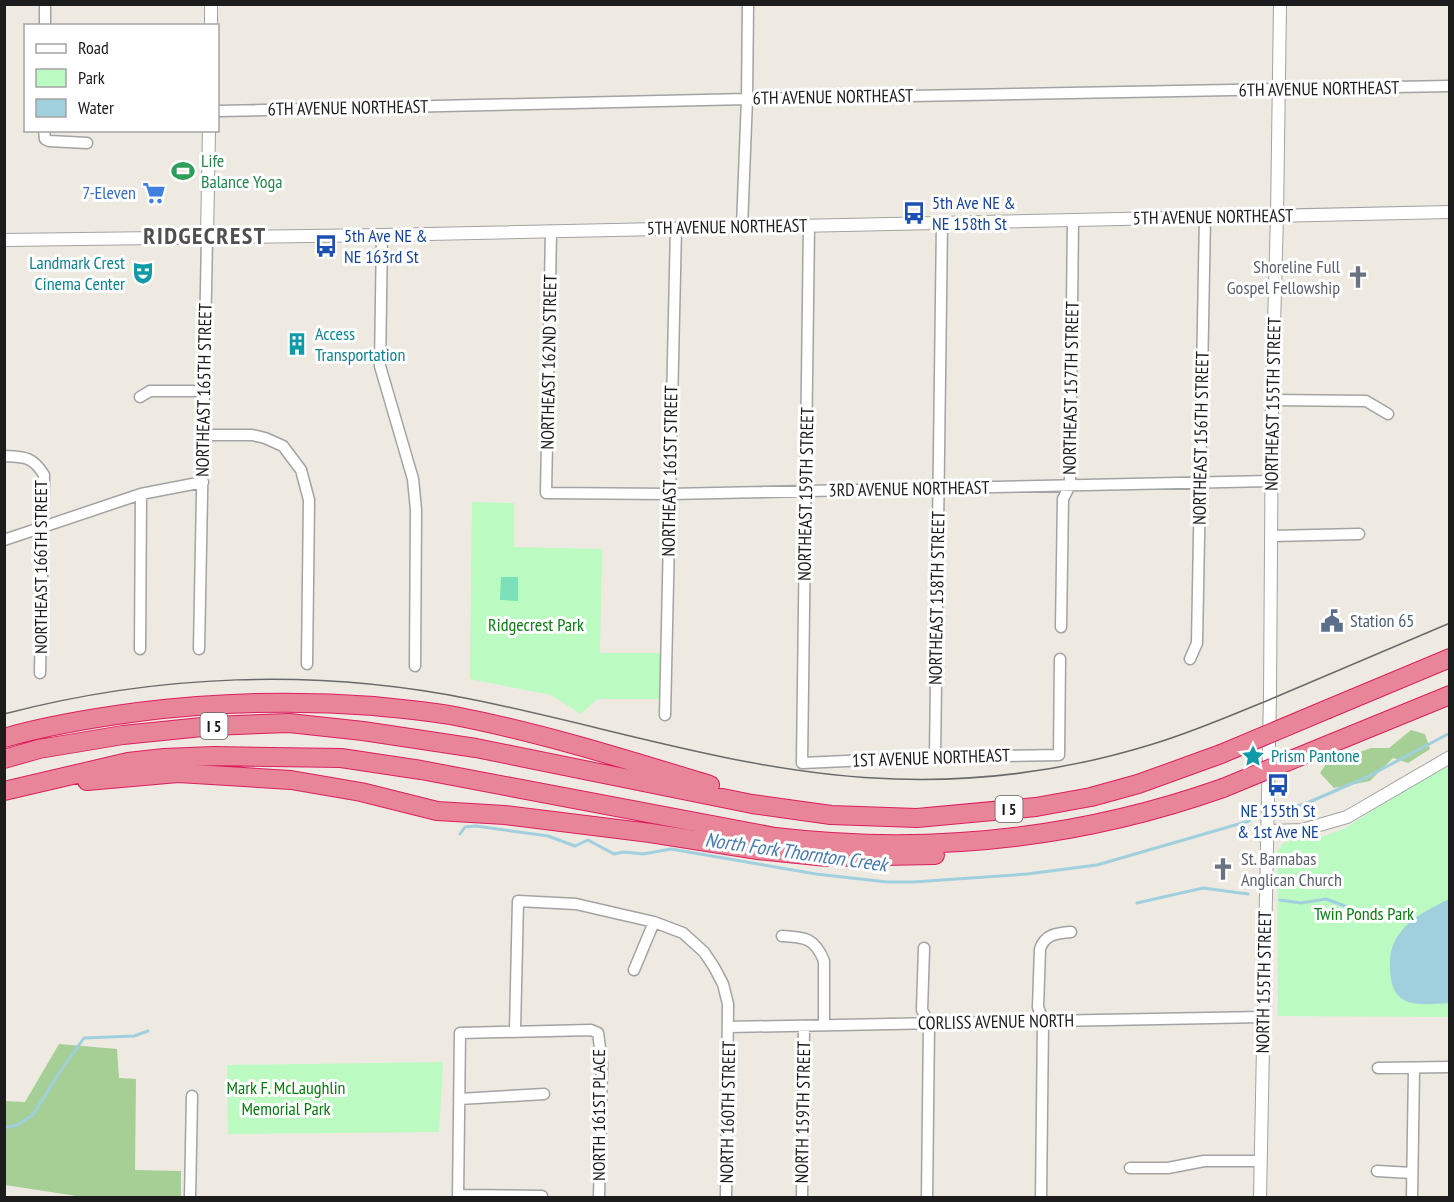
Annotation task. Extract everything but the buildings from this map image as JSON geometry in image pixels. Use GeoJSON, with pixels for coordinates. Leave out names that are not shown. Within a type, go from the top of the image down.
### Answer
{"type":"FeatureCollection","features":[{"type":"Feature","properties":{"kind":"highway","name":"I 5"},"geometry":{"type":"LineString","coordinates":[[4,759],[39,750],[112,737],[212,726],[289,723],[363,730],[476,748],[752,804],[831,815],[917,818],[1036,807],[1091,797],[1138,784],[1221,754],[1449,658]]}},
{"type":"Feature","properties":{"kind":"highway","name":"I 5"},"geometry":{"type":"LineString","coordinates":[[4,791],[128,762],[214,756],[341,758],[421,770],[775,837],[831,844],[933,844],[1013,839],[1084,827],[1166,807],[1223,788],[1449,695]]}},
{"type":"Feature","properties":{"kind":"highway"},"geometry":{"type":"LineString","coordinates":[[4,738],[29,730],[109,716],[228,704],[309,702],[410,709],[454,716],[566,742],[789,809]]}},
{"type":"Feature","properties":{"kind":"highway"},"geometry":{"type":"LineString","coordinates":[[53,778],[81,781],[178,773],[291,780],[349,790],[436,811],[505,815],[650,833],[758,850],[827,857],[907,857],[987,851],[1013,839]]}},
{"type":"Feature","properties":{"kind":"street"},"geometry":{"type":"LineString","coordinates":[[45,4],[45,24]]}},
{"type":"Feature","properties":{"kind":"street"},"geometry":{"type":"LineString","coordinates":[[211,24],[212,4]]}},
{"type":"Feature","properties":{"kind":"street"},"geometry":{"type":"LineString","coordinates":[[742,226],[748,4]]}},
{"type":"Feature","properties":{"kind":"street","name":"NORTHEAST 155TH STREET"},"geometry":{"type":"LineString","coordinates":[[1270,695],[1272,400],[1280,4]]}},
{"type":"Feature","properties":{"kind":"street","name":"6TH AVENUE NORTHEAST"},"geometry":{"type":"LineString","coordinates":[[219,111],[1449,86]]}},
{"type":"Feature","properties":{"kind":"street"},"geometry":{"type":"LineString","coordinates":[[44,132],[45,139],[49,141],[87,142]]}},
{"type":"Feature","properties":{"kind":"street","name":"NORTHEAST 165TH STREET"},"geometry":{"type":"LineString","coordinates":[[199,649],[209,132]]}},
{"type":"Feature","properties":{"kind":"street","name":"5TH AVENUE NORTHEAST"},"geometry":{"type":"LineString","coordinates":[[4,240],[382,235],[1449,212]]}},
{"type":"Feature","properties":{"kind":"street","name":"NORTHEAST 156TH STREET"},"geometry":{"type":"LineString","coordinates":[[1191,659],[1197,643],[1205,217]]}},
{"type":"Feature","properties":{"kind":"street","name":"NORTHEAST 157TH STREET"},"geometry":{"type":"LineString","coordinates":[[1061,627],[1063,499],[1070,485],[1073,220]]}},
{"type":"Feature","properties":{"kind":"street","name":"NORTHEAST 158TH STREET"},"geometry":{"type":"LineString","coordinates":[[935,757],[942,223]]}},
{"type":"Feature","properties":{"kind":"street","name":"NORTHEAST 159TH STREET"},"geometry":{"type":"LineString","coordinates":[[802,763],[809,225]]}},
{"type":"Feature","properties":{"kind":"street","name":"NORTHEAST 161ST STREET"},"geometry":{"type":"LineString","coordinates":[[665,715],[676,228]]}},
{"type":"Feature","properties":{"kind":"street","name":"NORTHEAST 162ND STREET"},"geometry":{"type":"LineString","coordinates":[[546,493],[551,231]]}},
{"type":"Feature","properties":{"kind":"street"},"geometry":{"type":"LineString","coordinates":[[382,235],[380,366],[411,468],[416,510],[415,666]]}},
{"type":"Feature","properties":{"kind":"street"},"geometry":{"type":"LineString","coordinates":[[140,397],[150,391],[203,391]]}},
{"type":"Feature","properties":{"kind":"street"},"geometry":{"type":"LineString","coordinates":[[1272,400],[1366,401],[1388,414]]}},
{"type":"Feature","properties":{"kind":"street"},"geometry":{"type":"LineString","coordinates":[[204,435],[252,435],[276,442],[290,452],[306,482],[309,500],[307,664]]}},
{"type":"Feature","properties":{"kind":"street","name":"NORTHEAST 166TH STREET"},"geometry":{"type":"LineString","coordinates":[[4,456],[20,456],[36,462],[44,476],[40,673]]}},
{"type":"Feature","properties":{"kind":"street","name":"3RD AVENUE NORTHEAST"},"geometry":{"type":"LineString","coordinates":[[546,493],[670,494],[1271,481]]}},
{"type":"Feature","properties":{"kind":"street"},"geometry":{"type":"LineString","coordinates":[[4,540],[141,494],[203,482]]}},
{"type":"Feature","properties":{"kind":"street"},"geometry":{"type":"LineString","coordinates":[[140,649],[141,494]]}},
{"type":"Feature","properties":{"kind":"street"},"geometry":{"type":"LineString","coordinates":[[1271,536],[1359,534]]}},
{"type":"Feature","properties":{"kind":"street","name":"1ST AVENUE NORTHEAST"},"geometry":{"type":"LineString","coordinates":[[802,763],[935,757],[1059,755],[1060,659]]}},
{"type":"Feature","properties":{"kind":"street","name":"NORTH 155TH STREET"},"geometry":{"type":"LineString","coordinates":[[1260,1197],[1270,695]]}},
{"type":"Feature","properties":{"kind":"street"},"geometry":{"type":"LineString","coordinates":[[1267,831],[1302,830],[1347,817],[1449,757]]}},
{"type":"Feature","properties":{"kind":"street","name":"NORTH 160TH STREET"},"geometry":{"type":"LineString","coordinates":[[515,1030],[518,901],[576,904],[654,922],[683,933],[704,952],[723,984],[728,1004],[726,1197]]}},
{"type":"Feature","properties":{"kind":"street"},"geometry":{"type":"LineString","coordinates":[[634,970],[654,922]]}},
{"type":"Feature","properties":{"kind":"street"},"geometry":{"type":"LineString","coordinates":[[1041,1197],[1043,1021],[1038,1006],[1038,995],[1041,944],[1051,935],[1071,932]]}},
{"type":"Feature","properties":{"kind":"street","name":"NORTH 159TH STREET"},"geometry":{"type":"LineString","coordinates":[[782,936],[801,937],[814,943],[820,952],[824,961],[824,1025]]}},
{"type":"Feature","properties":{"kind":"street"},"geometry":{"type":"LineString","coordinates":[[924,948],[922,1010],[929,1023],[927,1197]]}},
{"type":"Feature","properties":{"kind":"street","name":"CORLISS AVENUE NORTH"},"geometry":{"type":"LineString","coordinates":[[729,1027],[1263,1017]]}},
{"type":"Feature","properties":{"kind":"street","name":"NORTH 159TH STREET"},"geometry":{"type":"LineString","coordinates":[[802,1197],[804,1026]]}},
{"type":"Feature","properties":{"kind":"street"},"geometry":{"type":"LineString","coordinates":[[515,1030],[460,1033],[458,1196],[542,1196]]}},
{"type":"Feature","properties":{"kind":"street","name":"NORTH 161ST PLACE"},"geometry":{"type":"LineString","coordinates":[[515,1030],[591,1030],[598,1033],[602,1063],[599,1197]]}},
{"type":"Feature","properties":{"kind":"street"},"geometry":{"type":"LineString","coordinates":[[1377,1068],[1449,1067]]}},
{"type":"Feature","properties":{"kind":"street"},"geometry":{"type":"LineString","coordinates":[[1412,1197],[1414,1068]]}},
{"type":"Feature","properties":{"kind":"street"},"geometry":{"type":"LineString","coordinates":[[459,1099],[544,1094]]}},
{"type":"Feature","properties":{"kind":"street"},"geometry":{"type":"LineString","coordinates":[[190,1197],[192,1096]]}},
{"type":"Feature","properties":{"kind":"street"},"geometry":{"type":"LineString","coordinates":[[1130,1168],[1168,1168],[1204,1161],[1260,1161]]}},
{"type":"Feature","properties":{"kind":"street"},"geometry":{"type":"LineString","coordinates":[[1377,1171],[1412,1173]]}},
{"type":"Feature","properties":{"kind":"green space","name":"Ridgecrest Park"},"geometry":{"type":"Polygon","coordinates":[[[472,502],[514,503],[514,547],[602,549],[600,653],[661,653],[660,699],[597,699],[581,714],[551,695],[470,679],[472,502]]]}},
{"type":"Feature","properties":{"kind":"green space"},"geometry":{"type":"Polygon","coordinates":[[[501,577],[518,577],[518,601],[500,600],[501,577]]]}},
{"type":"Feature","properties":{"kind":"green space"},"geometry":{"type":"Polygon","coordinates":[[[1411,730],[1425,734],[1430,749],[1408,763],[1393,758],[1370,781],[1334,788],[1320,773],[1326,764],[1371,748],[1389,748],[1411,730]]]}},
{"type":"Feature","properties":{"kind":"green space","name":"Twin Ponds Park"},"geometry":{"type":"Polygon","coordinates":[[[1449,765],[1449,1017],[1278,1016],[1277,851],[1285,842],[1321,837],[1344,829],[1434,771],[1449,765]]]}},
{"type":"Feature","properties":{"kind":"green space"},"geometry":{"type":"Polygon","coordinates":[[[59,1044],[117,1049],[119,1078],[136,1079],[135,1170],[181,1171],[181,1197],[83,1197],[5,1185],[5,1101],[25,1102],[59,1044]]]}},
{"type":"Feature","properties":{"kind":"green space","name":"Mark F. McLaughlin Memorial Park"},"geometry":{"type":"Polygon","coordinates":[[[443,1062],[439,1132],[228,1134],[227,1065],[443,1062]]]}},
{"type":"Feature","properties":{"kind":"water"},"geometry":{"type":"Polygon","coordinates":[[[1449,899],[1449,1003],[1416,1004],[1408,1002],[1400,998],[1391,981],[1390,958],[1393,945],[1410,922],[1449,899]]]}},
{"type":"Feature","properties":{"kind":"waterway"},"geometry":{"type":"LineString","coordinates":[[1285,810],[1367,777],[1450,733]]}},
{"type":"Feature","properties":{"kind":"waterway","name":"North Fork Thornton Creek"},"geometry":{"type":"LineString","coordinates":[[460,834],[465,827],[476,826],[548,836],[575,846],[588,840],[614,854],[624,852],[643,854],[671,849],[816,874],[887,882],[913,882],[1027,874],[1097,865],[1249,821]]}},
{"type":"Feature","properties":{"kind":"waterway","name":"North Fork Thornton Creek"},"geometry":{"type":"LineString","coordinates":[[1137,903],[1203,888],[1248,894]]}},
{"type":"Feature","properties":{"kind":"waterway","name":"North Fork Thornton Creek"},"geometry":{"type":"LineString","coordinates":[[1280,900],[1301,903],[1326,899],[1361,912]]}},
{"type":"Feature","properties":{"kind":"waterway","name":"North Fork Thornton Creek"},"geometry":{"type":"LineString","coordinates":[[1371,915],[1413,922]]}},
{"type":"Feature","properties":{"kind":"waterway","name":"North Fork Thornton Creek"},"geometry":{"type":"LineString","coordinates":[[4,1128],[17,1125],[33,1115],[84,1038],[134,1036],[148,1031]]}},
{"type":"Feature","properties":{"kind":"tram line"},"geometry":{"type":"LineString","coordinates":[[4,714],[120,690],[178,684],[237,680],[354,683],[412,689],[470,699],[681,748],[787,769],[841,776],[895,779],[993,776],[1089,761],[1198,729],[1450,623]]}},
{"type":"Feature","properties":{"kind":"place","name":"Life Balance Yoga"},"geometry":{"type":"Point","coordinates":[183,171]}},
{"type":"Feature","properties":{"kind":"place","name":"7-Eleven"},"geometry":{"type":"Point","coordinates":[154,193]}},
{"type":"Feature","properties":{"kind":"place","name":"5th Ave NE & NE 158th St"},"geometry":{"type":"Point","coordinates":[914,213]}},
{"type":"Feature","properties":{"kind":"place","name":"5th Ave NE & NE 163rd St"},"geometry":{"type":"Point","coordinates":[326,246]}},
{"type":"Feature","properties":{"kind":"place","name":"Landmark Crest Cinema Center"},"geometry":{"type":"Point","coordinates":[143,273]}},
{"type":"Feature","properties":{"kind":"place","name":"Shoreline Full Gospel Fellowship"},"geometry":{"type":"Point","coordinates":[1358,277]}},
{"type":"Feature","properties":{"kind":"place","name":"Access Transportation"},"geometry":{"type":"Point","coordinates":[297,344]}},
{"type":"Feature","properties":{"kind":"place","name":"Station 65"},"geometry":{"type":"Point","coordinates":[1332,621]}},
{"type":"Feature","properties":{"kind":"place","name":"Prism Pantone"},"geometry":{"type":"Point","coordinates":[1253,756]}},
{"type":"Feature","properties":{"kind":"place","name":"NE 155th St & 1st Ave NE"},"geometry":{"type":"Point","coordinates":[1278,785]}},
{"type":"Feature","properties":{"kind":"place","name":"St. Barnabas Anglican Church"},"geometry":{"type":"Point","coordinates":[1223,869]}},
{"type":"Feature","properties":{"kind":"district","name":"RIDGECREST"},"geometry":{"type":"Point","coordinates":[205,236]}}]}
